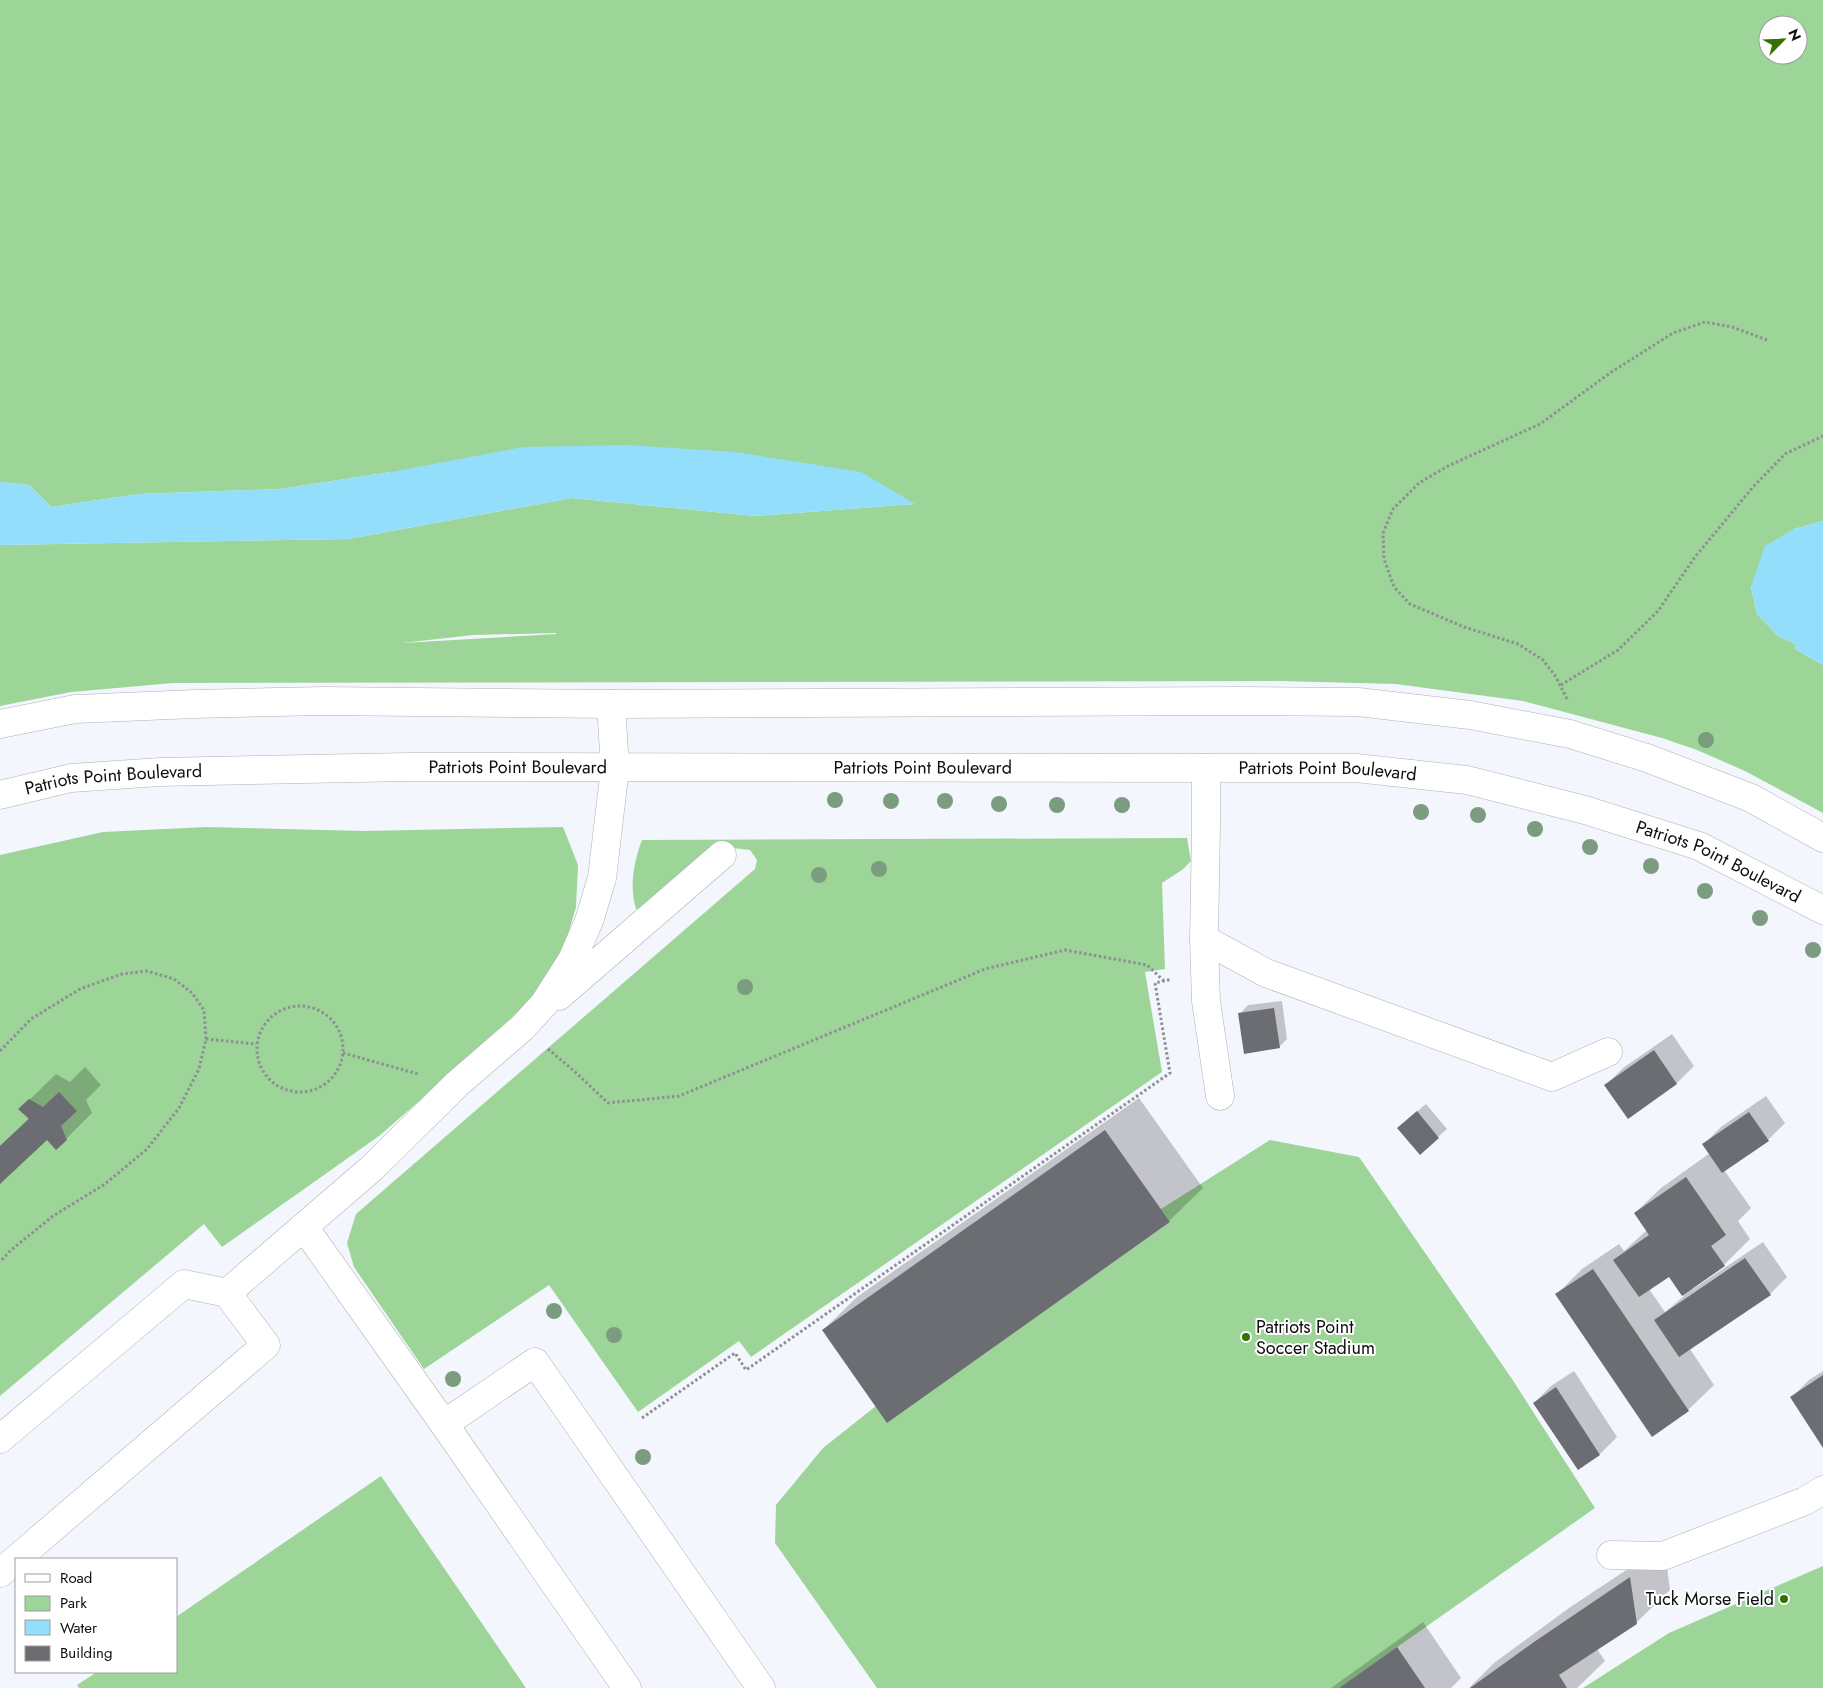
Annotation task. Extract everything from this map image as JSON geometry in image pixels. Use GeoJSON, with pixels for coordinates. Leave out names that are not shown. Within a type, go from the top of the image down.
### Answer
{"type":"FeatureCollection","features":[{"type":"Feature","properties":{"kind":"street"},"geometry":{"type":"LineString","coordinates":[[0,724],[75,709],[333,701],[611,704],[1358,702],[1470,715],[1570,734],[1647,758],[1751,798],[1823,838]]}},
{"type":"Feature","properties":{"kind":"street"},"geometry":{"type":"LineString","coordinates":[[522,1028],[544,1004],[572,960],[589,921],[602,878],[615,768],[611,704]]}},
{"type":"Feature","properties":{"kind":"street","name":"Patriots Point Boulevard"},"geometry":{"type":"LineString","coordinates":[[0,795],[71,778],[160,772],[408,768],[1356,768],[1467,780],[1585,810],[1699,846],[1823,910]]}},
{"type":"Feature","properties":{"kind":"street"},"geometry":{"type":"LineString","coordinates":[[1206,768],[1204,973],[1206,1001],[1220,1096]]}},
{"type":"Feature","properties":{"kind":"street"},"geometry":{"type":"LineString","coordinates":[[227,1293],[372,1168],[457,1084],[722,855]]}},
{"type":"Feature","properties":{"kind":"street"},"geometry":{"type":"LineString","coordinates":[[1204,939],[1266,972],[1552,1077],[1608,1052]]}},
{"type":"Feature","properties":{"kind":"street"},"geometry":{"type":"LineString","coordinates":[[304,1227],[444,1424],[627,1688]]}},
{"type":"Feature","properties":{"kind":"street"},"geometry":{"type":"LineString","coordinates":[[0,1440],[184,1284],[227,1293],[266,1345],[18,1558]]}},
{"type":"Feature","properties":{"kind":"street"},"geometry":{"type":"LineString","coordinates":[[444,1424],[535,1362],[761,1688]]}},
{"type":"Feature","properties":{"kind":"street"},"geometry":{"type":"LineString","coordinates":[[1611,1555],[1663,1556],[1805,1501],[1823,1490]]}},
{"type":"Feature","properties":{"kind":"street"},"geometry":{"type":"LineString","coordinates":[[0,1573],[15,1560]]}},
{"type":"Feature","properties":{"kind":"path"},"geometry":{"type":"LineString","coordinates":[[1570,734],[1569,702],[1561,685],[1543,660],[1518,644],[1464,627],[1410,604],[1394,588],[1384,559],[1383,533],[1393,509],[1419,483],[1448,466],[1540,424],[1610,373],[1673,333],[1705,322],[1732,328],[1767,340]]}},
{"type":"Feature","properties":{"kind":"path"},"geometry":{"type":"LineString","coordinates":[[1561,685],[1625,644],[1658,611],[1695,557],[1752,486],[1785,454],[1823,436]]}},
{"type":"Feature","properties":{"kind":"path"},"geometry":{"type":"LineString","coordinates":[[522,1028],[573,1070],[608,1103],[680,1096],[985,969],[1065,950],[1147,965],[1164,981]]}},
{"type":"Feature","properties":{"kind":"path"},"geometry":{"type":"LineString","coordinates":[[0,1051],[31,1019],[80,989],[122,974],[147,971],[174,978],[192,993],[204,1010],[206,1039],[199,1069],[179,1108],[147,1150],[106,1184],[53,1216],[11,1250],[0,1262]]}},
{"type":"Feature","properties":{"kind":"path"},"geometry":{"type":"LineString","coordinates":[[642,1418],[735,1353],[746,1370],[1170,1073],[1155,982],[1204,973]]}},
{"type":"Feature","properties":{"kind":"path"},"geometry":{"type":"LineString","coordinates":[[302,1005],[320,1010],[332,1020],[342,1038],[343,1053],[337,1071],[320,1088],[305,1092],[290,1091],[273,1083],[263,1071],[257,1058],[256,1044],[261,1029],[275,1012],[287,1007],[302,1005]]}},
{"type":"Feature","properties":{"kind":"path"},"geometry":{"type":"LineString","coordinates":[[206,1039],[256,1044]]}},
{"type":"Feature","properties":{"kind":"path"},"geometry":{"type":"LineString","coordinates":[[343,1053],[457,1084]]}},
{"type":"Feature","properties":{"kind":"green space"},"geometry":{"type":"Polygon","coordinates":[[[0,0],[1823,0],[1823,521],[1794,529],[1751,587],[1757,614],[1778,636],[1796,644],[1795,649],[1823,665],[1823,813],[1745,771],[1697,750],[1662,738],[1523,701],[1396,684],[1281,681],[173,683],[71,692],[0,706],[0,545],[348,539],[572,498],[755,516],[914,504],[391,472],[280,489],[139,494],[51,507],[29,485],[0,482],[0,0]],[[556,634],[473,635],[402,643],[556,634]]]}},
{"type":"Feature","properties":{"kind":"green space"},"geometry":{"type":"Polygon","coordinates":[[[206,827],[364,831],[563,827],[578,865],[576,907],[562,955],[547,985],[455,1070],[379,1136],[222,1247],[204,1224],[0,1396],[0,855],[103,832],[206,827]]]}},
{"type":"Feature","properties":{"kind":"green space"},"geometry":{"type":"Polygon","coordinates":[[[1187,838],[1191,861],[1182,870],[1162,883],[1165,969],[1145,972],[1162,1072],[751,1357],[739,1341],[638,1412],[549,1285],[424,1369],[354,1267],[347,1243],[356,1214],[755,869],[757,860],[750,850],[716,846],[644,908],[636,909],[633,892],[633,874],[642,840],[1187,838]]]}},
{"type":"Feature","properties":{"kind":"green space","name":"Patriots Point Soccer Stadium"},"geometry":{"type":"Polygon","coordinates":[[[1270,1140],[1359,1157],[1512,1379],[1595,1508],[1339,1688],[877,1688],[775,1543],[776,1505],[823,1448],[876,1406],[888,1422],[1170,1222],[1161,1209],[1270,1140]]]}},
{"type":"Feature","properties":{"kind":"green space"},"geometry":{"type":"Polygon","coordinates":[[[381,1476],[526,1688],[79,1688],[77,1685],[95,1673],[178,1673],[178,1616],[381,1476]]]}},
{"type":"Feature","properties":{"kind":"green space","name":"Tuck Morse Field"},"geometry":{"type":"Polygon","coordinates":[[[1823,1566],[1823,1688],[1583,1688],[1669,1633],[1823,1566]]]}},
{"type":"Feature","properties":{"kind":"water"},"geometry":{"type":"Polygon","coordinates":[[[627,445],[735,452],[861,472],[915,504],[755,516],[572,498],[348,539],[0,545],[0,482],[29,485],[51,507],[139,494],[280,489],[391,472],[523,447],[627,445]]]}},
{"type":"Feature","properties":{"kind":"water"},"geometry":{"type":"Polygon","coordinates":[[[1823,521],[1823,665],[1795,649],[1796,644],[1778,636],[1757,614],[1751,587],[1765,546],[1794,529],[1823,521]]]}},
{"type":"Feature","properties":{"kind":"building"},"geometry":{"type":"Polygon","coordinates":[[[1274,1008],[1280,1048],[1244,1054],[1238,1013],[1274,1008]]]}},
{"type":"Feature","properties":{"kind":"building"},"geometry":{"type":"Polygon","coordinates":[[[1654,1050],[1677,1084],[1628,1119],[1604,1085],[1654,1050]]]}},
{"type":"Feature","properties":{"kind":"building"},"geometry":{"type":"Polygon","coordinates":[[[59,1092],[77,1111],[61,1126],[67,1140],[56,1150],[47,1140],[0,1184],[0,1146],[29,1119],[18,1109],[29,1099],[43,1107],[59,1092]]]}},
{"type":"Feature","properties":{"kind":"building"},"geometry":{"type":"Polygon","coordinates":[[[1417,1111],[1439,1138],[1420,1155],[1397,1128],[1417,1111]]]}},
{"type":"Feature","properties":{"kind":"building"},"geometry":{"type":"Polygon","coordinates":[[[1749,1112],[1769,1141],[1722,1173],[1702,1144],[1749,1112]]]}},
{"type":"Feature","properties":{"kind":"building"},"geometry":{"type":"Polygon","coordinates":[[[1105,1130],[1170,1222],[887,1423],[822,1330],[1105,1130]]]}},
{"type":"Feature","properties":{"kind":"building"},"geometry":{"type":"Polygon","coordinates":[[[1686,1177],[1726,1235],[1711,1246],[1725,1266],[1682,1296],[1669,1277],[1639,1297],[1613,1260],[1649,1235],[1634,1213],[1686,1177]]]}},
{"type":"Feature","properties":{"kind":"building"},"geometry":{"type":"Polygon","coordinates":[[[1745,1258],[1771,1295],[1679,1357],[1654,1320],[1745,1258]]]}},
{"type":"Feature","properties":{"kind":"building"},"geometry":{"type":"Polygon","coordinates":[[[1593,1269],[1689,1411],[1652,1437],[1555,1294],[1593,1269]]]}},
{"type":"Feature","properties":{"kind":"building"},"geometry":{"type":"Polygon","coordinates":[[[1823,1375],[1823,1448],[1790,1397],[1823,1375]]]}},
{"type":"Feature","properties":{"kind":"building"},"geometry":{"type":"Polygon","coordinates":[[[1556,1387],[1600,1455],[1578,1470],[1533,1403],[1556,1387]]]}},
{"type":"Feature","properties":{"kind":"building"},"geometry":{"type":"Polygon","coordinates":[[[1630,1577],[1637,1624],[1559,1675],[1567,1688],[1470,1688],[1534,1642],[1630,1577]]]}},
{"type":"Feature","properties":{"kind":"building"},"geometry":{"type":"Polygon","coordinates":[[[1397,1647],[1425,1688],[1339,1688],[1397,1647]]]}},
{"type":"Feature","properties":{"kind":"place","name":"Patriots Point Soccer Stadium"},"geometry":{"type":"Point","coordinates":[1246,1337]}},
{"type":"Feature","properties":{"kind":"place","name":"Tuck Morse Field"},"geometry":{"type":"Point","coordinates":[1784,1599]}}]}
